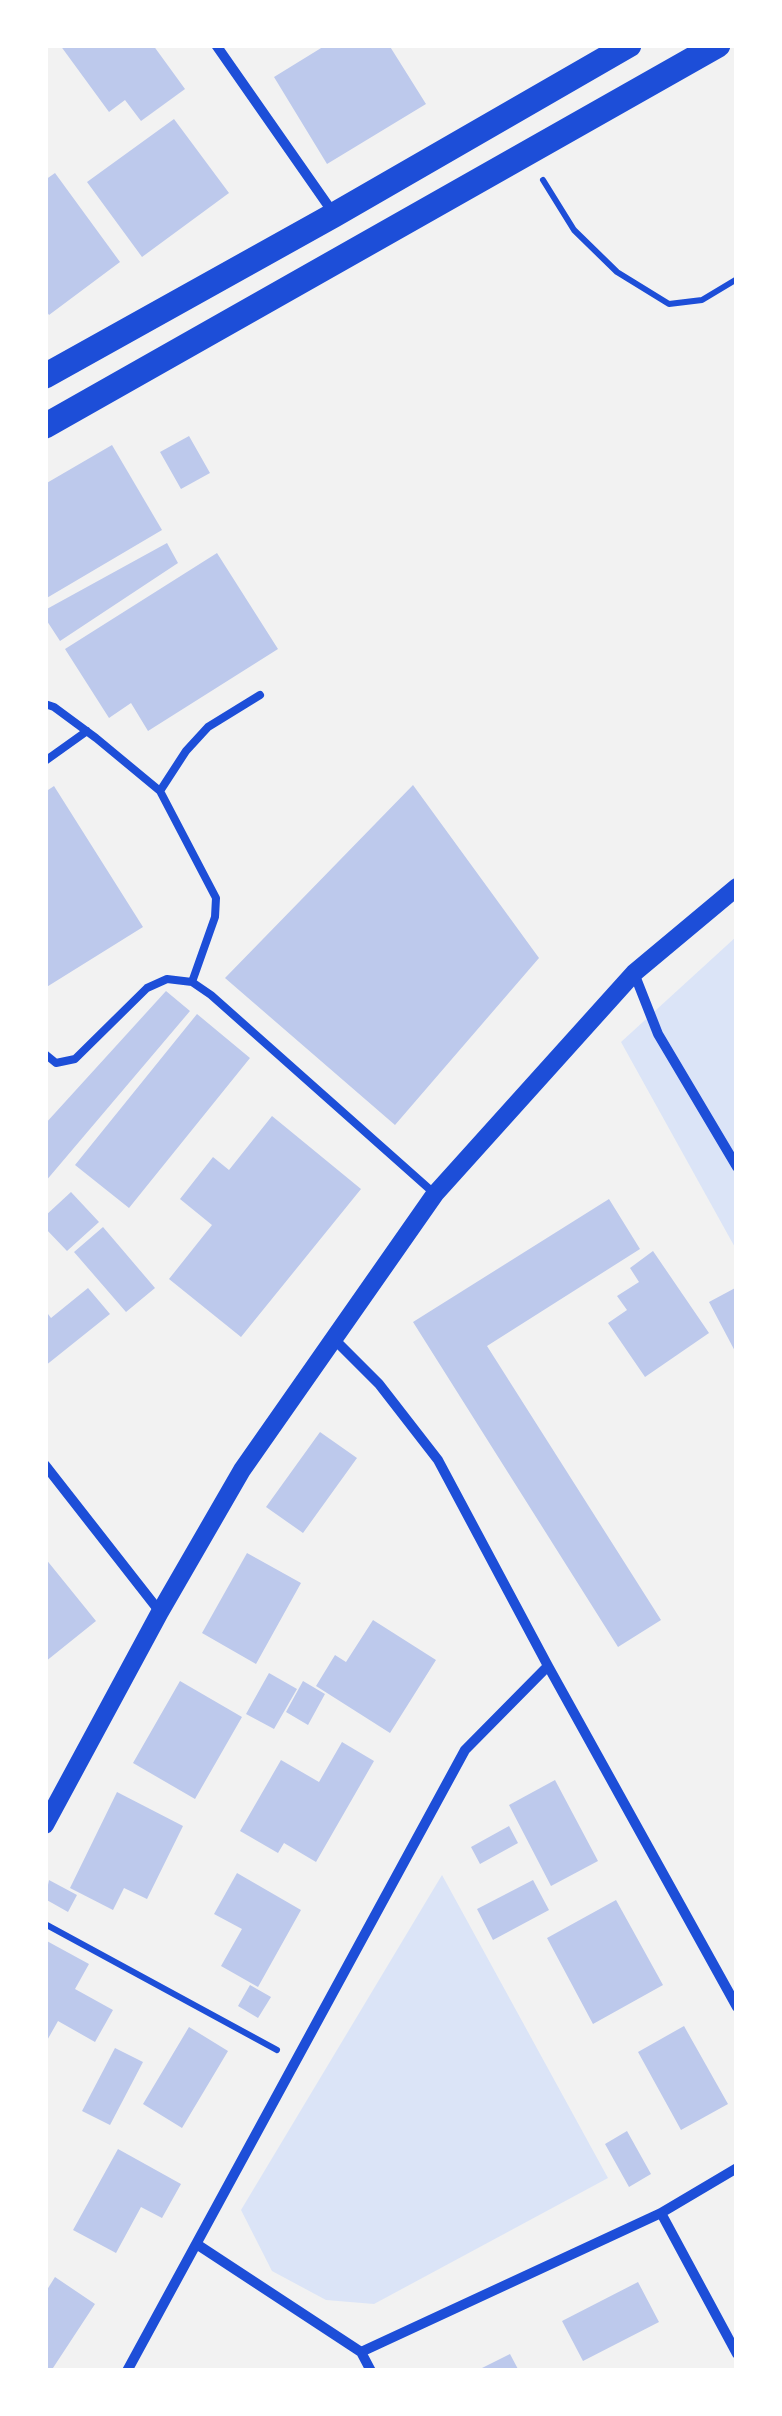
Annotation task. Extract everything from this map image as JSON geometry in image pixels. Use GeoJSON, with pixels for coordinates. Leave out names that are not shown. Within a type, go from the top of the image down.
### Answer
{"type":"FeatureCollection","features":[{"type":"Feature","properties":{"kind":"main road"},"geometry":{"type":"LineString","coordinates":[[45,376],[334,215],[600,52],[629,45]]}},
{"type":"Feature","properties":{"kind":"main road"},"geometry":{"type":"LineString","coordinates":[[45,426],[718,45]]}},
{"type":"Feature","properties":{"kind":"street"},"geometry":{"type":"LineString","coordinates":[[216,45],[334,215]]}},
{"type":"Feature","properties":{"kind":"street"},"geometry":{"type":"LineString","coordinates":[[45,1825],[242,1470],[435,1194],[634,973],[737,887]]}},
{"type":"Feature","properties":{"kind":"street"},"geometry":{"type":"LineString","coordinates":[[634,973],[658,1034],[737,1167]]}},
{"type":"Feature","properties":{"kind":"street"},"geometry":{"type":"LineString","coordinates":[[332,1338],[380,1384],[438,1460],[737,2007]]}},
{"type":"Feature","properties":{"kind":"street"},"geometry":{"type":"LineString","coordinates":[[45,1465],[160,1612]]}},
{"type":"Feature","properties":{"kind":"street"},"geometry":{"type":"LineString","coordinates":[[126,2371],[466,1750],[548,1666]]}},
{"type":"Feature","properties":{"kind":"street"},"geometry":{"type":"LineString","coordinates":[[361,2352],[661,2213],[737,2168]]}},
{"type":"Feature","properties":{"kind":"street"},"geometry":{"type":"LineString","coordinates":[[661,2213],[737,2354]]}},
{"type":"Feature","properties":{"kind":"street"},"geometry":{"type":"LineString","coordinates":[[198,2245],[361,2352],[371,2371]]}},
{"type":"Feature","properties":{"kind":"lane"},"geometry":{"type":"LineString","coordinates":[[160,791],[186,751],[208,728],[260,695]]}},
{"type":"Feature","properties":{"kind":"lane"},"geometry":{"type":"LineString","coordinates":[[45,704],[87,731],[160,791],[216,898],[215,917],[192,982]]}},
{"type":"Feature","properties":{"kind":"lane"},"geometry":{"type":"LineString","coordinates":[[45,761],[87,731]]}},
{"type":"Feature","properties":{"kind":"lane"},"geometry":{"type":"LineString","coordinates":[[45,1054],[56,1063],[74,1060],[147,988],[167,979],[192,982],[435,1194]]}},
{"type":"Feature","properties":{"kind":"path"},"geometry":{"type":"LineString","coordinates":[[527,153],[574,230],[617,272],[669,304],[702,300],[737,279]]}},
{"type":"Feature","properties":{"kind":"path"},"geometry":{"type":"LineString","coordinates":[[45,1924],[294,2060]]}},
{"type":"Feature","properties":{"kind":"shaded area"},"geometry":{"type":"Polygon","coordinates":[[[737,936],[737,1251],[621,1042],[737,936]]]}},
{"type":"Feature","properties":{"kind":"shaded area"},"geometry":{"type":"Polygon","coordinates":[[[442,1875],[608,2178],[374,2304],[326,2300],[272,2271],[241,2210],[442,1875]]]}},
{"type":"Feature","properties":{"kind":"building"},"geometry":{"type":"Polygon","coordinates":[[[60,45],[153,45],[185,89],[141,121],[125,100],[109,112],[60,45]]]}},
{"type":"Feature","properties":{"kind":"building"},"geometry":{"type":"Polygon","coordinates":[[[326,45],[389,45],[426,104],[327,164],[274,77],[326,45]]]}},
{"type":"Feature","properties":{"kind":"building"},"geometry":{"type":"Polygon","coordinates":[[[174,119],[229,193],[142,257],[87,182],[174,119]]]}},
{"type":"Feature","properties":{"kind":"building"},"geometry":{"type":"Polygon","coordinates":[[[55,173],[120,262],[49,315],[45,309],[45,180],[55,173]]]}},
{"type":"Feature","properties":{"kind":"building"},"geometry":{"type":"Polygon","coordinates":[[[189,436],[210,473],[181,489],[160,452],[189,436]]]}},
{"type":"Feature","properties":{"kind":"building"},"geometry":{"type":"Polygon","coordinates":[[[112,445],[162,530],[45,599],[45,484],[112,445]]]}},
{"type":"Feature","properties":{"kind":"building"},"geometry":{"type":"Polygon","coordinates":[[[167,543],[178,563],[60,641],[45,618],[45,610],[167,543]]]}},
{"type":"Feature","properties":{"kind":"building"},"geometry":{"type":"Polygon","coordinates":[[[217,553],[278,649],[148,731],[131,703],[109,718],[65,649],[217,553]]]}},
{"type":"Feature","properties":{"kind":"building"},"geometry":{"type":"Polygon","coordinates":[[[413,785],[539,958],[395,1125],[225,978],[413,785]]]}},
{"type":"Feature","properties":{"kind":"building"},"geometry":{"type":"Polygon","coordinates":[[[54,786],[143,927],[45,988],[45,792],[54,786]]]}},
{"type":"Feature","properties":{"kind":"building"},"geometry":{"type":"Polygon","coordinates":[[[166,991],[190,1011],[45,1182],[45,1124],[166,991]]]}},
{"type":"Feature","properties":{"kind":"building"},"geometry":{"type":"Polygon","coordinates":[[[197,1014],[250,1058],[129,1208],[75,1165],[197,1014]]]}},
{"type":"Feature","properties":{"kind":"building"},"geometry":{"type":"Polygon","coordinates":[[[272,1116],[361,1189],[241,1337],[169,1279],[212,1225],[180,1199],[213,1157],[229,1170],[272,1116]]]}},
{"type":"Feature","properties":{"kind":"building"},"geometry":{"type":"Polygon","coordinates":[[[71,1192],[99,1222],[67,1251],[45,1228],[45,1216],[71,1192]]]}},
{"type":"Feature","properties":{"kind":"building"},"geometry":{"type":"Polygon","coordinates":[[[609,1199],[640,1249],[487,1346],[661,1620],[618,1647],[413,1322],[609,1199]]]}},
{"type":"Feature","properties":{"kind":"building"},"geometry":{"type":"Polygon","coordinates":[[[103,1227],[155,1288],[126,1312],[74,1252],[103,1227]]]}},
{"type":"Feature","properties":{"kind":"building"},"geometry":{"type":"Polygon","coordinates":[[[653,1251],[709,1333],[645,1377],[608,1323],[627,1310],[617,1296],[639,1282],[630,1268],[653,1251]]]}},
{"type":"Feature","properties":{"kind":"building"},"geometry":{"type":"Polygon","coordinates":[[[737,1287],[737,1355],[709,1302],[737,1287]]]}},
{"type":"Feature","properties":{"kind":"building"},"geometry":{"type":"Polygon","coordinates":[[[88,1288],[110,1314],[45,1366],[45,1310],[51,1318],[88,1288]]]}},
{"type":"Feature","properties":{"kind":"building"},"geometry":{"type":"Polygon","coordinates":[[[320,1432],[357,1458],[303,1533],[266,1507],[320,1432]]]}},
{"type":"Feature","properties":{"kind":"building"},"geometry":{"type":"Polygon","coordinates":[[[247,1553],[301,1583],[256,1664],[202,1633],[247,1553]]]}},
{"type":"Feature","properties":{"kind":"building"},"geometry":{"type":"Polygon","coordinates":[[[45,1558],[96,1621],[45,1662],[45,1558]]]}},
{"type":"Feature","properties":{"kind":"building"},"geometry":{"type":"Polygon","coordinates":[[[373,1620],[436,1660],[390,1733],[316,1686],[335,1655],[346,1662],[373,1620]]]}},
{"type":"Feature","properties":{"kind":"building"},"geometry":{"type":"Polygon","coordinates":[[[269,1673],[297,1689],[274,1729],[246,1714],[269,1673]]]}},
{"type":"Feature","properties":{"kind":"building"},"geometry":{"type":"Polygon","coordinates":[[[180,1681],[242,1717],[195,1799],[133,1763],[180,1681]]]}},
{"type":"Feature","properties":{"kind":"building"},"geometry":{"type":"Polygon","coordinates":[[[303,1681],[325,1694],[308,1725],[286,1712],[303,1681]]]}},
{"type":"Feature","properties":{"kind":"building"},"geometry":{"type":"Polygon","coordinates":[[[342,1742],[374,1761],[316,1862],[284,1843],[278,1853],[240,1831],[281,1760],[319,1782],[342,1742]]]}},
{"type":"Feature","properties":{"kind":"building"},"geometry":{"type":"Polygon","coordinates":[[[555,1780],[598,1861],[551,1886],[509,1805],[555,1780]]]}},
{"type":"Feature","properties":{"kind":"building"},"geometry":{"type":"Polygon","coordinates":[[[117,1792],[183,1826],[147,1899],[124,1888],[113,1910],[70,1888],[117,1792]]]}},
{"type":"Feature","properties":{"kind":"building"},"geometry":{"type":"Polygon","coordinates":[[[509,1826],[518,1843],[480,1864],[471,1847],[509,1826]]]}},
{"type":"Feature","properties":{"kind":"building"},"geometry":{"type":"Polygon","coordinates":[[[237,1873],[301,1910],[258,1987],[221,1966],[242,1929],[214,1914],[237,1873]]]}},
{"type":"Feature","properties":{"kind":"building"},"geometry":{"type":"Polygon","coordinates":[[[49,1880],[77,1895],[68,1912],[45,1899],[49,1880]]]}},
{"type":"Feature","properties":{"kind":"building"},"geometry":{"type":"Polygon","coordinates":[[[533,1880],[549,1910],[493,1940],[477,1909],[533,1880]]]}},
{"type":"Feature","properties":{"kind":"building"},"geometry":{"type":"Polygon","coordinates":[[[616,1900],[663,1985],[593,2024],[547,1938],[616,1900]]]}},
{"type":"Feature","properties":{"kind":"building"},"geometry":{"type":"Polygon","coordinates":[[[45,1940],[89,1964],[75,1989],[113,2010],[95,2042],[58,2021],[45,2044],[45,1940]]]}},
{"type":"Feature","properties":{"kind":"building"},"geometry":{"type":"Polygon","coordinates":[[[250,1985],[271,1997],[258,2018],[238,2006],[250,1985]]]}},
{"type":"Feature","properties":{"kind":"building"},"geometry":{"type":"Polygon","coordinates":[[[684,2026],[728,2104],[681,2130],[638,2052],[684,2026]]]}},
{"type":"Feature","properties":{"kind":"building"},"geometry":{"type":"Polygon","coordinates":[[[189,2027],[228,2051],[182,2128],[143,2104],[189,2027]]]}},
{"type":"Feature","properties":{"kind":"building"},"geometry":{"type":"Polygon","coordinates":[[[115,2048],[143,2062],[110,2125],[82,2111],[115,2048]]]}},
{"type":"Feature","properties":{"kind":"building"},"geometry":{"type":"Polygon","coordinates":[[[627,2131],[651,2174],[629,2187],[605,2144],[627,2131]]]}},
{"type":"Feature","properties":{"kind":"building"},"geometry":{"type":"Polygon","coordinates":[[[118,2149],[181,2184],[162,2218],[141,2207],[116,2253],[73,2230],[118,2149]]]}},
{"type":"Feature","properties":{"kind":"building"},"geometry":{"type":"Polygon","coordinates":[[[55,2277],[95,2304],[51,2371],[45,2371],[45,2293],[55,2277]]]}},
{"type":"Feature","properties":{"kind":"building"},"geometry":{"type":"Polygon","coordinates":[[[638,2282],[659,2322],[583,2361],[562,2321],[638,2282]]]}},
{"type":"Feature","properties":{"kind":"building"},"geometry":{"type":"Polygon","coordinates":[[[510,2354],[519,2371],[476,2371],[510,2354]]]}}]}
